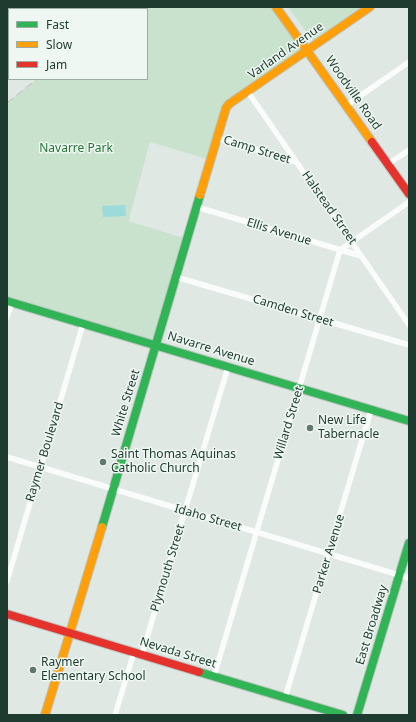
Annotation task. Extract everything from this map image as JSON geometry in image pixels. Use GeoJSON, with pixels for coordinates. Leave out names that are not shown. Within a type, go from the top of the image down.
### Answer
{"type":"FeatureCollection","features":[{"type":"Feature","properties":{"kind":"street","name":"Woodville Road"},"geometry":{"type":"LineString","coordinates":[[276,7],[409,194]]}},
{"type":"Feature","properties":{"kind":"street","name":"Varland Avenue"},"geometry":{"type":"LineString","coordinates":[[234,101],[370,7]]}},
{"type":"Feature","properties":{"kind":"street"},"geometry":{"type":"LineString","coordinates":[[347,105],[409,62]]}},
{"type":"Feature","properties":{"kind":"street","name":"Halstead Street"},"geometry":{"type":"LineString","coordinates":[[248,92],[409,325]]}},
{"type":"Feature","properties":{"kind":"street","name":"White Street"},"geometry":{"type":"LineString","coordinates":[[45,715],[226,108],[234,101]]}},
{"type":"Feature","properties":{"kind":"street","name":"Camp Street"},"geometry":{"type":"LineString","coordinates":[[217,138],[296,162]]}},
{"type":"Feature","properties":{"kind":"street"},"geometry":{"type":"LineString","coordinates":[[388,164],[409,150]]}},
{"type":"Feature","properties":{"kind":"street"},"geometry":{"type":"LineString","coordinates":[[340,250],[409,202]]}},
{"type":"Feature","properties":{"kind":"street","name":"Ellis Avenue"},"geometry":{"type":"LineString","coordinates":[[197,207],[362,256]]}},
{"type":"Feature","properties":{"kind":"street","name":"Willard Street"},"geometry":{"type":"LineString","coordinates":[[214,676],[340,250]]}},
{"type":"Feature","properties":{"kind":"street","name":"Camden Street"},"geometry":{"type":"LineString","coordinates":[[176,276],[409,346]]}},
{"type":"Feature","properties":{"kind":"street"},"geometry":{"type":"LineString","coordinates":[[7,317],[9,301]]}},
{"type":"Feature","properties":{"kind":"street","name":"Navarre Avenue"},"geometry":{"type":"LineString","coordinates":[[9,301],[409,421]]}},
{"type":"Feature","properties":{"kind":"street","name":"Raymer Boulevard"},"geometry":{"type":"LineString","coordinates":[[7,580],[83,324]]}},
{"type":"Feature","properties":{"kind":"street","name":"Plymouth Street"},"geometry":{"type":"LineString","coordinates":[[115,715],[138,653],[184,511],[228,367]]}},
{"type":"Feature","properties":{"kind":"street","name":"Parker Avenue"},"geometry":{"type":"LineString","coordinates":[[285,698],[372,410]]}},
{"type":"Feature","properties":{"kind":"street","name":"Idaho Street"},"geometry":{"type":"LineString","coordinates":[[7,457],[409,578]]}},
{"type":"Feature","properties":{"kind":"street","name":"East Broadway"},"geometry":{"type":"LineString","coordinates":[[357,715],[409,542]]}},
{"type":"Feature","properties":{"kind":"street","name":"Nevada Street"},"geometry":{"type":"LineString","coordinates":[[7,614],[343,715]]}},
{"type":"Feature","properties":{"kind":"green space","name":"Navarre Park"},"geometry":{"type":"Polygon","coordinates":[[[277,7],[308,50],[229,104],[210,160],[150,142],[130,219],[128,221],[187,239],[156,345],[7,301],[7,103],[36,80],[148,80],[148,8],[125,8],[277,7]]]}},
{"type":"Feature","properties":{"kind":"green space"},"geometry":{"type":"Polygon","coordinates":[[[288,7],[362,7],[313,41],[288,7]]]}},
{"type":"Feature","properties":{"kind":"water"},"geometry":{"type":"Polygon","coordinates":[[[125,205],[126,216],[103,217],[102,206],[125,205]]]}},
{"type":"Feature","properties":{"kind":"railway"},"geometry":{"type":"LineString","coordinates":[[7,103],[36,80]]}},
{"type":"Feature","properties":{"kind":"traffic: fast"},"geometry":{"type":"LineString","coordinates":[[102,527],[200,195]]}},
{"type":"Feature","properties":{"kind":"traffic: fast"},"geometry":{"type":"LineString","coordinates":[[7,301],[409,421]]}},
{"type":"Feature","properties":{"kind":"traffic: fast"},"geometry":{"type":"LineString","coordinates":[[357,715],[409,543]]}},
{"type":"Feature","properties":{"kind":"traffic: fast"},"geometry":{"type":"LineString","coordinates":[[199,672],[343,715]]}},
{"type":"Feature","properties":{"kind":"traffic: slow"},"geometry":{"type":"LineString","coordinates":[[276,7],[372,142]]}},
{"type":"Feature","properties":{"kind":"traffic: slow"},"geometry":{"type":"LineString","coordinates":[[200,195],[226,108],[229,104],[370,7]]}},
{"type":"Feature","properties":{"kind":"traffic: slow"},"geometry":{"type":"LineString","coordinates":[[45,715],[102,527]]}},
{"type":"Feature","properties":{"kind":"traffic: jam"},"geometry":{"type":"LineString","coordinates":[[372,142],[409,194]]}},
{"type":"Feature","properties":{"kind":"traffic: jam"},"geometry":{"type":"LineString","coordinates":[[7,614],[199,672]]}},
{"type":"Feature","properties":{"kind":"place","name":"New Life Tabernacle"},"geometry":{"type":"Point","coordinates":[310,428]}},
{"type":"Feature","properties":{"kind":"place","name":"Saint Thomas Aquinas Catholic Church"},"geometry":{"type":"Point","coordinates":[103,462]}},
{"type":"Feature","properties":{"kind":"place","name":"Raymer Elementary School"},"geometry":{"type":"Point","coordinates":[33,670]}}]}
